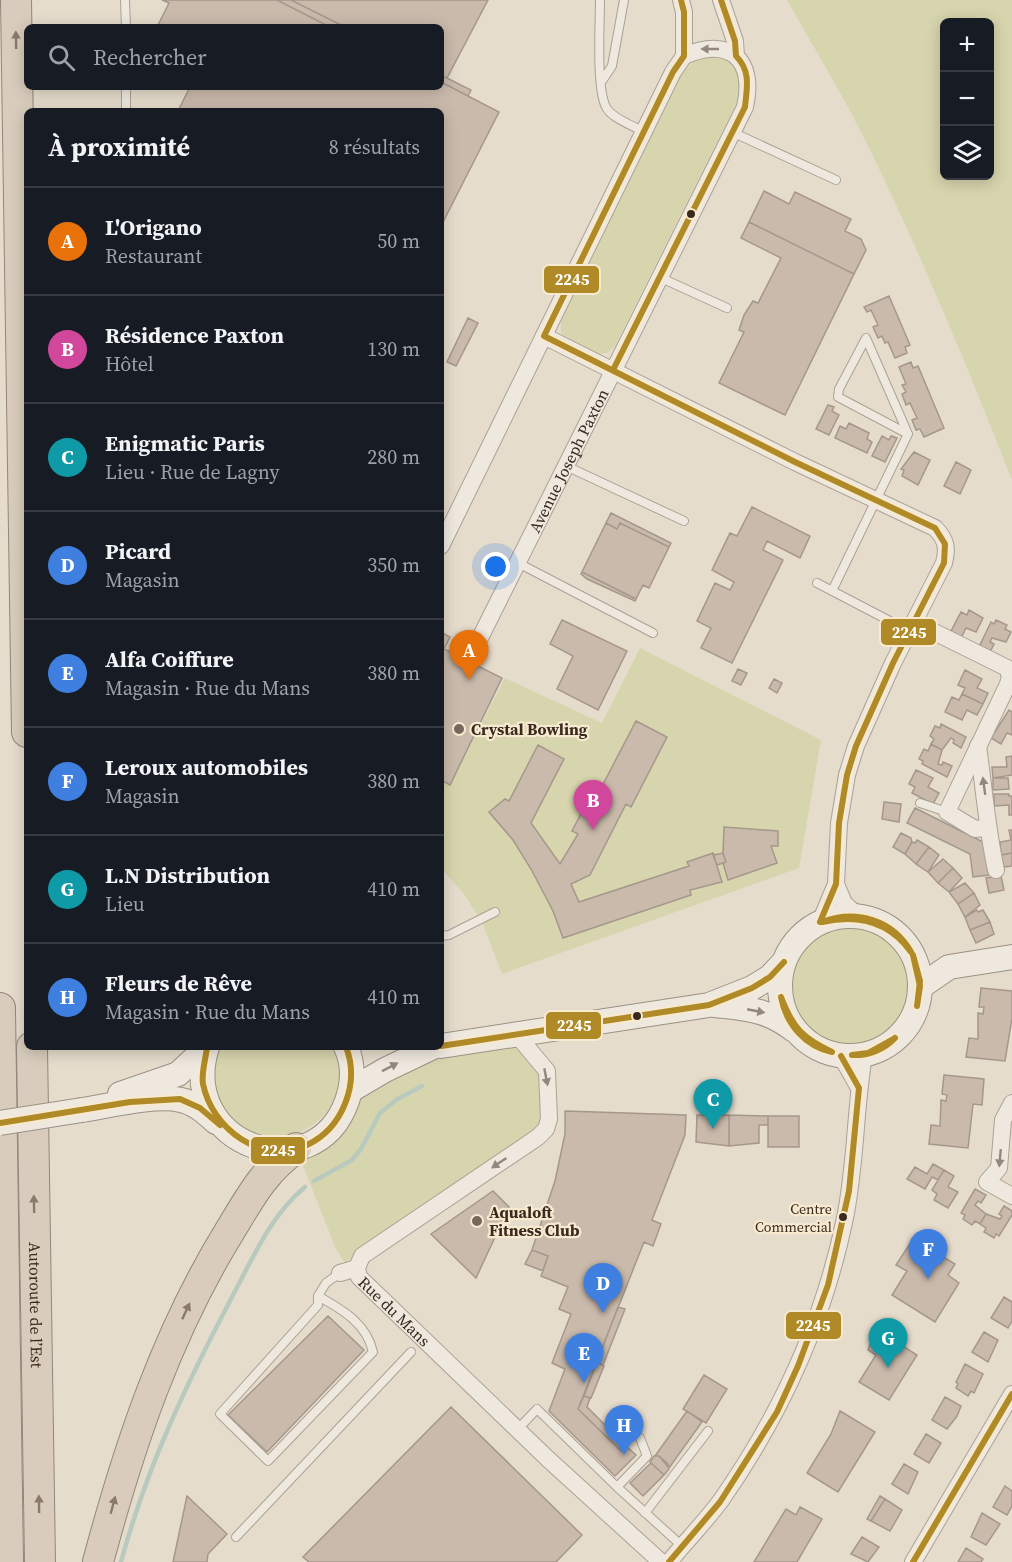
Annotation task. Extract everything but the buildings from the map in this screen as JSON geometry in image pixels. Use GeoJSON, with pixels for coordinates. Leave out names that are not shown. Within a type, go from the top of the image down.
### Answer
{"type":"FeatureCollection","features":[{"type":"Feature","properties":{"kind":"highway"},"geometry":{"type":"LineString","coordinates":[[16,0],[24,434]]}},
{"type":"Feature","properties":{"kind":"highway","name":"Autoroute de l’Est"},"geometry":{"type":"LineString","coordinates":[[0,1008],[8,1562]]}},
{"type":"Feature","properties":{"kind":"highway","name":"Autoroute de l’Est"},"geometry":{"type":"LineString","coordinates":[[32,1050],[40,1562]]}},
{"type":"Feature","properties":{"kind":"highway"},"geometry":{"type":"LineString","coordinates":[[98,1562],[120,1480],[161,1364],[204,1272],[263,1176],[296,1148]]}},
{"type":"Feature","properties":{"kind":"main road"},"geometry":{"type":"LineString","coordinates":[[709,1005],[758,1010],[776,1016],[817,1048],[852,1056],[886,1047],[904,1032],[916,1011],[920,987],[918,969],[904,940],[890,928],[858,916],[839,916],[820,922],[805,932],[792,946],[784,962],[780,981],[781,999],[786,1017],[797,1032]]}},
{"type":"Feature","properties":{"kind":"main road"},"geometry":{"type":"LineString","coordinates":[[912,953],[949,967]]}},
{"type":"Feature","properties":{"kind":"main road"},"geometry":{"type":"LineString","coordinates":[[920,987],[949,967],[1012,957]]}},
{"type":"Feature","properties":{"kind":"main road"},"geometry":{"type":"LineString","coordinates":[[444,1046],[709,1005],[752,988],[770,977],[784,962]]}},
{"type":"Feature","properties":{"kind":"main road"},"geometry":{"type":"LineString","coordinates":[[0,1123],[81,1106],[130,1092],[178,1074],[205,1050]]}},
{"type":"Feature","properties":{"kind":"main road"},"geometry":{"type":"LineString","coordinates":[[206,1050],[202,1068],[202,1088],[209,1108],[220,1125]]}},
{"type":"Feature","properties":{"kind":"main road"},"geometry":{"type":"LineString","coordinates":[[0,1115],[180,1099],[200,1108],[235,1138],[254,1148],[275,1151],[296,1148],[315,1140],[332,1127],[344,1110],[351,1090],[352,1070],[347,1050]]}},
{"type":"Feature","properties":{"kind":"main road"},"geometry":{"type":"LineString","coordinates":[[351,1090],[424,1050]]}},
{"type":"Feature","properties":{"kind":"street"},"geometry":{"type":"LineString","coordinates":[[681,0],[684,12],[684,56]]}},
{"type":"Feature","properties":{"kind":"street","name":"Avenue Joseph Paxton"},"geometry":{"type":"LineString","coordinates":[[481,636],[745,107],[748,77],[744,64],[736,56],[735,40],[721,0]]}},
{"type":"Feature","properties":{"kind":"street"},"geometry":{"type":"LineString","coordinates":[[444,540],[673,72],[684,56],[699,49],[715,48],[736,56]]}},
{"type":"Feature","properties":{"kind":"street"},"geometry":{"type":"LineString","coordinates":[[544,336],[935,528],[946,543],[944,563],[870,713],[847,775],[838,823],[836,884],[820,922]]}},
{"type":"Feature","properties":{"kind":"street"},"geometry":{"type":"LineString","coordinates":[[912,626],[1007,668],[1010,676],[947,812],[975,829],[987,828]]}},
{"type":"Feature","properties":{"kind":"street"},"geometry":{"type":"LineString","coordinates":[[978,746],[987,808],[987,828],[996,870]]}},
{"type":"Feature","properties":{"kind":"street"},"geometry":{"type":"LineString","coordinates":[[836,884],[844,903],[858,916]]}},
{"type":"Feature","properties":{"kind":"street","name":"Rue du Mans"},"geometry":{"type":"LineString","coordinates":[[516,1034],[547,1071],[549,1119],[546,1129],[538,1137],[362,1256],[357,1269],[359,1276],[517,1430],[661,1562]]}},
{"type":"Feature","properties":{"kind":"street"},"geometry":{"type":"LineString","coordinates":[[669,1562],[720,1502],[751,1455],[779,1407],[811,1334],[828,1286],[845,1217],[859,1088],[852,1056]]}},
{"type":"Feature","properties":{"kind":"street"},"geometry":{"type":"LineString","coordinates":[[1012,1103],[1003,1120],[999,1168],[987,1182],[1012,1196]]}},
{"type":"Feature","properties":{"kind":"street"},"geometry":{"type":"LineString","coordinates":[[340,1273],[357,1269]]}},
{"type":"Feature","properties":{"kind":"street"},"geometry":{"type":"LineString","coordinates":[[913,1562],[1012,1394]]}},
{"type":"Feature","properties":{"kind":"lane"},"geometry":{"type":"LineString","coordinates":[[125,0],[126,24]]}},
{"type":"Feature","properties":{"kind":"lane"},"geometry":{"type":"LineString","coordinates":[[600,0],[602,81],[606,107],[610,113],[645,132]]}},
{"type":"Feature","properties":{"kind":"lane"},"geometry":{"type":"LineString","coordinates":[[602,81],[612,66],[624,0]]}},
{"type":"Feature","properties":{"kind":"lane"},"geometry":{"type":"LineString","coordinates":[[126,90],[126,108]]}},
{"type":"Feature","properties":{"kind":"lane"},"geometry":{"type":"LineString","coordinates":[[732,132],[836,180]]}},
{"type":"Feature","properties":{"kind":"lane"},"geometry":{"type":"LineString","coordinates":[[660,277],[727,308]]}},
{"type":"Feature","properties":{"kind":"lane"},"geometry":{"type":"LineString","coordinates":[[866,338],[880,373],[908,434],[838,397],[866,338]]}},
{"type":"Feature","properties":{"kind":"lane"},"geometry":{"type":"LineString","coordinates":[[832,591],[908,434]]}},
{"type":"Feature","properties":{"kind":"lane"},"geometry":{"type":"LineString","coordinates":[[566,466],[684,521]]}},
{"type":"Feature","properties":{"kind":"lane"},"geometry":{"type":"LineString","coordinates":[[518,563],[653,633]]}},
{"type":"Feature","properties":{"kind":"lane"},"geometry":{"type":"LineString","coordinates":[[817,583],[912,626]]}},
{"type":"Feature","properties":{"kind":"lane"},"geometry":{"type":"LineString","coordinates":[[920,803],[947,812]]}},
{"type":"Feature","properties":{"kind":"lane"},"geometry":{"type":"LineString","coordinates":[[444,936],[495,912]]}},
{"type":"Feature","properties":{"kind":"lane"},"geometry":{"type":"LineString","coordinates":[[318,1296],[345,1311],[370,1337],[373,1352],[268,1461],[220,1414],[318,1305],[318,1296],[326,1283],[340,1273]]}},
{"type":"Feature","properties":{"kind":"lane"},"geometry":{"type":"LineString","coordinates":[[237,1538],[411,1352]]}},
{"type":"Feature","properties":{"kind":"lane"},"geometry":{"type":"LineString","coordinates":[[517,1430],[537,1409],[617,1488],[682,1546]]}},
{"type":"Feature","properties":{"kind":"lane"},"geometry":{"type":"LineString","coordinates":[[645,1513],[708,1431]]}},
{"type":"Feature","properties":{"kind":"lane"},"geometry":{"type":"LineString","coordinates":[[617,1488],[647,1455],[640,1438]]}},
{"type":"Feature","properties":{"kind":"shaded area"},"geometry":{"type":"Polygon","coordinates":[[[787,0],[1012,0],[1012,480],[943,310],[887,185],[848,108],[787,0]]]}},
{"type":"Feature","properties":{"kind":"shaded area"},"geometry":{"type":"Polygon","coordinates":[[[711,54],[734,67],[742,92],[615,346],[607,353],[599,354],[565,338],[561,332],[561,320],[682,73],[694,61],[711,54]]]}},
{"type":"Feature","properties":{"kind":"shaded area"},"geometry":{"type":"Polygon","coordinates":[[[640,648],[821,740],[799,868],[502,974],[482,922],[463,893],[444,871],[444,781],[450,784],[505,678],[602,723],[640,648]]]}},
{"type":"Feature","properties":{"kind":"shaded area"},"geometry":{"type":"Polygon","coordinates":[[[849,924],[872,929],[892,942],[905,962],[910,985],[905,1008],[892,1028],[872,1041],[849,1046],[826,1041],[806,1028],[793,1008],[788,985],[793,962],[806,942],[826,929],[849,924]]]}},
{"type":"Feature","properties":{"kind":"shaded area"},"geometry":{"type":"Polygon","coordinates":[[[514,1045],[543,1076],[545,1120],[532,1136],[345,1263],[336,1249],[300,1158],[354,1108],[366,1090],[433,1060],[514,1045]]]}},
{"type":"Feature","properties":{"kind":"shaded area"},"geometry":{"type":"Polygon","coordinates":[[[218,1050],[336,1050],[340,1073],[335,1096],[323,1115],[306,1129],[286,1136],[264,1136],[243,1127],[224,1108],[215,1086],[215,1063],[218,1050]]]}},
{"type":"Feature","properties":{"kind":"waterway"},"geometry":{"type":"LineString","coordinates":[[314,1181],[352,1160],[361,1149],[380,1113],[396,1100],[422,1086]]}},
{"type":"Feature","properties":{"kind":"waterway"},"geometry":{"type":"LineString","coordinates":[[121,1562],[155,1459],[199,1362],[263,1238],[282,1211],[305,1187]]}},
{"type":"Feature","properties":{"kind":"transit line","name":"2245"},"geometry":{"type":"LineString","coordinates":[[681,0],[684,12],[684,56],[673,72],[544,336],[795,462],[935,528],[945,544],[944,563],[893,663],[856,746],[847,775],[839,823],[836,884],[820,922]]}},
{"type":"Feature","properties":{"kind":"transit line","name":"2245"},"geometry":{"type":"LineString","coordinates":[[613,370],[745,107],[746,73],[736,56],[735,41],[721,0]]}},
{"type":"Feature","properties":{"kind":"transit line","name":"2245"},"geometry":{"type":"LineString","coordinates":[[822,922],[848,917],[872,920],[894,932],[911,952]]}},
{"type":"Feature","properties":{"kind":"transit line","name":"2245"},"geometry":{"type":"LineString","coordinates":[[822,922],[848,919],[872,922],[893,933],[911,952]]}},
{"type":"Feature","properties":{"kind":"transit line","name":"2245"},"geometry":{"type":"LineString","coordinates":[[913,955],[920,981],[917,1006]]}},
{"type":"Feature","properties":{"kind":"transit line","name":"2245"},"geometry":{"type":"LineString","coordinates":[[913,955],[920,986],[917,1006]]}},
{"type":"Feature","properties":{"kind":"transit line","name":"2245"},"geometry":{"type":"LineString","coordinates":[[444,1046],[709,1005],[752,988],[770,977],[784,962]]}},
{"type":"Feature","properties":{"kind":"transit line","name":"2245"},"geometry":{"type":"LineString","coordinates":[[781,997],[790,1017],[800,1031],[813,1042],[832,1052]]}},
{"type":"Feature","properties":{"kind":"transit line","name":"2245"},"geometry":{"type":"LineString","coordinates":[[781,997],[787,1016],[798,1032],[813,1045],[832,1052]]}},
{"type":"Feature","properties":{"kind":"transit line","name":"2245"},"geometry":{"type":"LineString","coordinates":[[852,1055],[875,1051],[886,1046],[895,1038]]}},
{"type":"Feature","properties":{"kind":"transit line","name":"2245"},"geometry":{"type":"LineString","coordinates":[[852,1055],[868,1053],[895,1038]]}},
{"type":"Feature","properties":{"kind":"transit line","name":"2245"},"geometry":{"type":"LineString","coordinates":[[206,1050],[203,1084],[208,1100],[217,1115],[228,1129],[242,1139],[257,1147],[273,1151],[290,1150],[307,1145],[330,1128],[339,1116],[345,1103],[351,1075],[347,1050]]}},
{"type":"Feature","properties":{"kind":"transit line","name":"2245"},"geometry":{"type":"LineString","coordinates":[[669,1562],[720,1502],[777,1412],[798,1366],[828,1285],[849,1191],[859,1088],[841,1056]]}},
{"type":"Feature","properties":{"kind":"transit line","name":"2245"},"geometry":{"type":"LineString","coordinates":[[0,1123],[130,1102],[180,1099],[200,1108],[220,1125]]}},
{"type":"Feature","properties":{"kind":"transit line","name":"2245"},"geometry":{"type":"LineString","coordinates":[[913,1562],[1012,1394]]}},
{"type":"Feature","properties":{"kind":"place","name":"L'Origano"},"geometry":{"type":"Point","coordinates":[469,680]}},
{"type":"Feature","properties":{"kind":"place","name":"Crystal Bowling"},"geometry":{"type":"Point","coordinates":[459,729]}},
{"type":"Feature","properties":{"kind":"place","name":"Résidence Paxton"},"geometry":{"type":"Point","coordinates":[593,830]}},
{"type":"Feature","properties":{"kind":"place","name":"Enigmatic Paris"},"geometry":{"type":"Point","coordinates":[713,1129]}},
{"type":"Feature","properties":{"kind":"place","name":"Centre Commercial"},"geometry":{"type":"Point","coordinates":[843,1217]}},
{"type":"Feature","properties":{"kind":"place","name":"Aqualoft Fitness Club"},"geometry":{"type":"Point","coordinates":[477,1221]}},
{"type":"Feature","properties":{"kind":"place","name":"Leroux automobiles"},"geometry":{"type":"Point","coordinates":[928,1279]}},
{"type":"Feature","properties":{"kind":"place","name":"Picard"},"geometry":{"type":"Point","coordinates":[603,1313]}},
{"type":"Feature","properties":{"kind":"place","name":"L.N Distribution"},"geometry":{"type":"Point","coordinates":[888,1368]}},
{"type":"Feature","properties":{"kind":"place","name":"Alfa Coiffure"},"geometry":{"type":"Point","coordinates":[584,1383]}},
{"type":"Feature","properties":{"kind":"place","name":"Fleurs de Rêve"},"geometry":{"type":"Point","coordinates":[624,1455]}}]}
